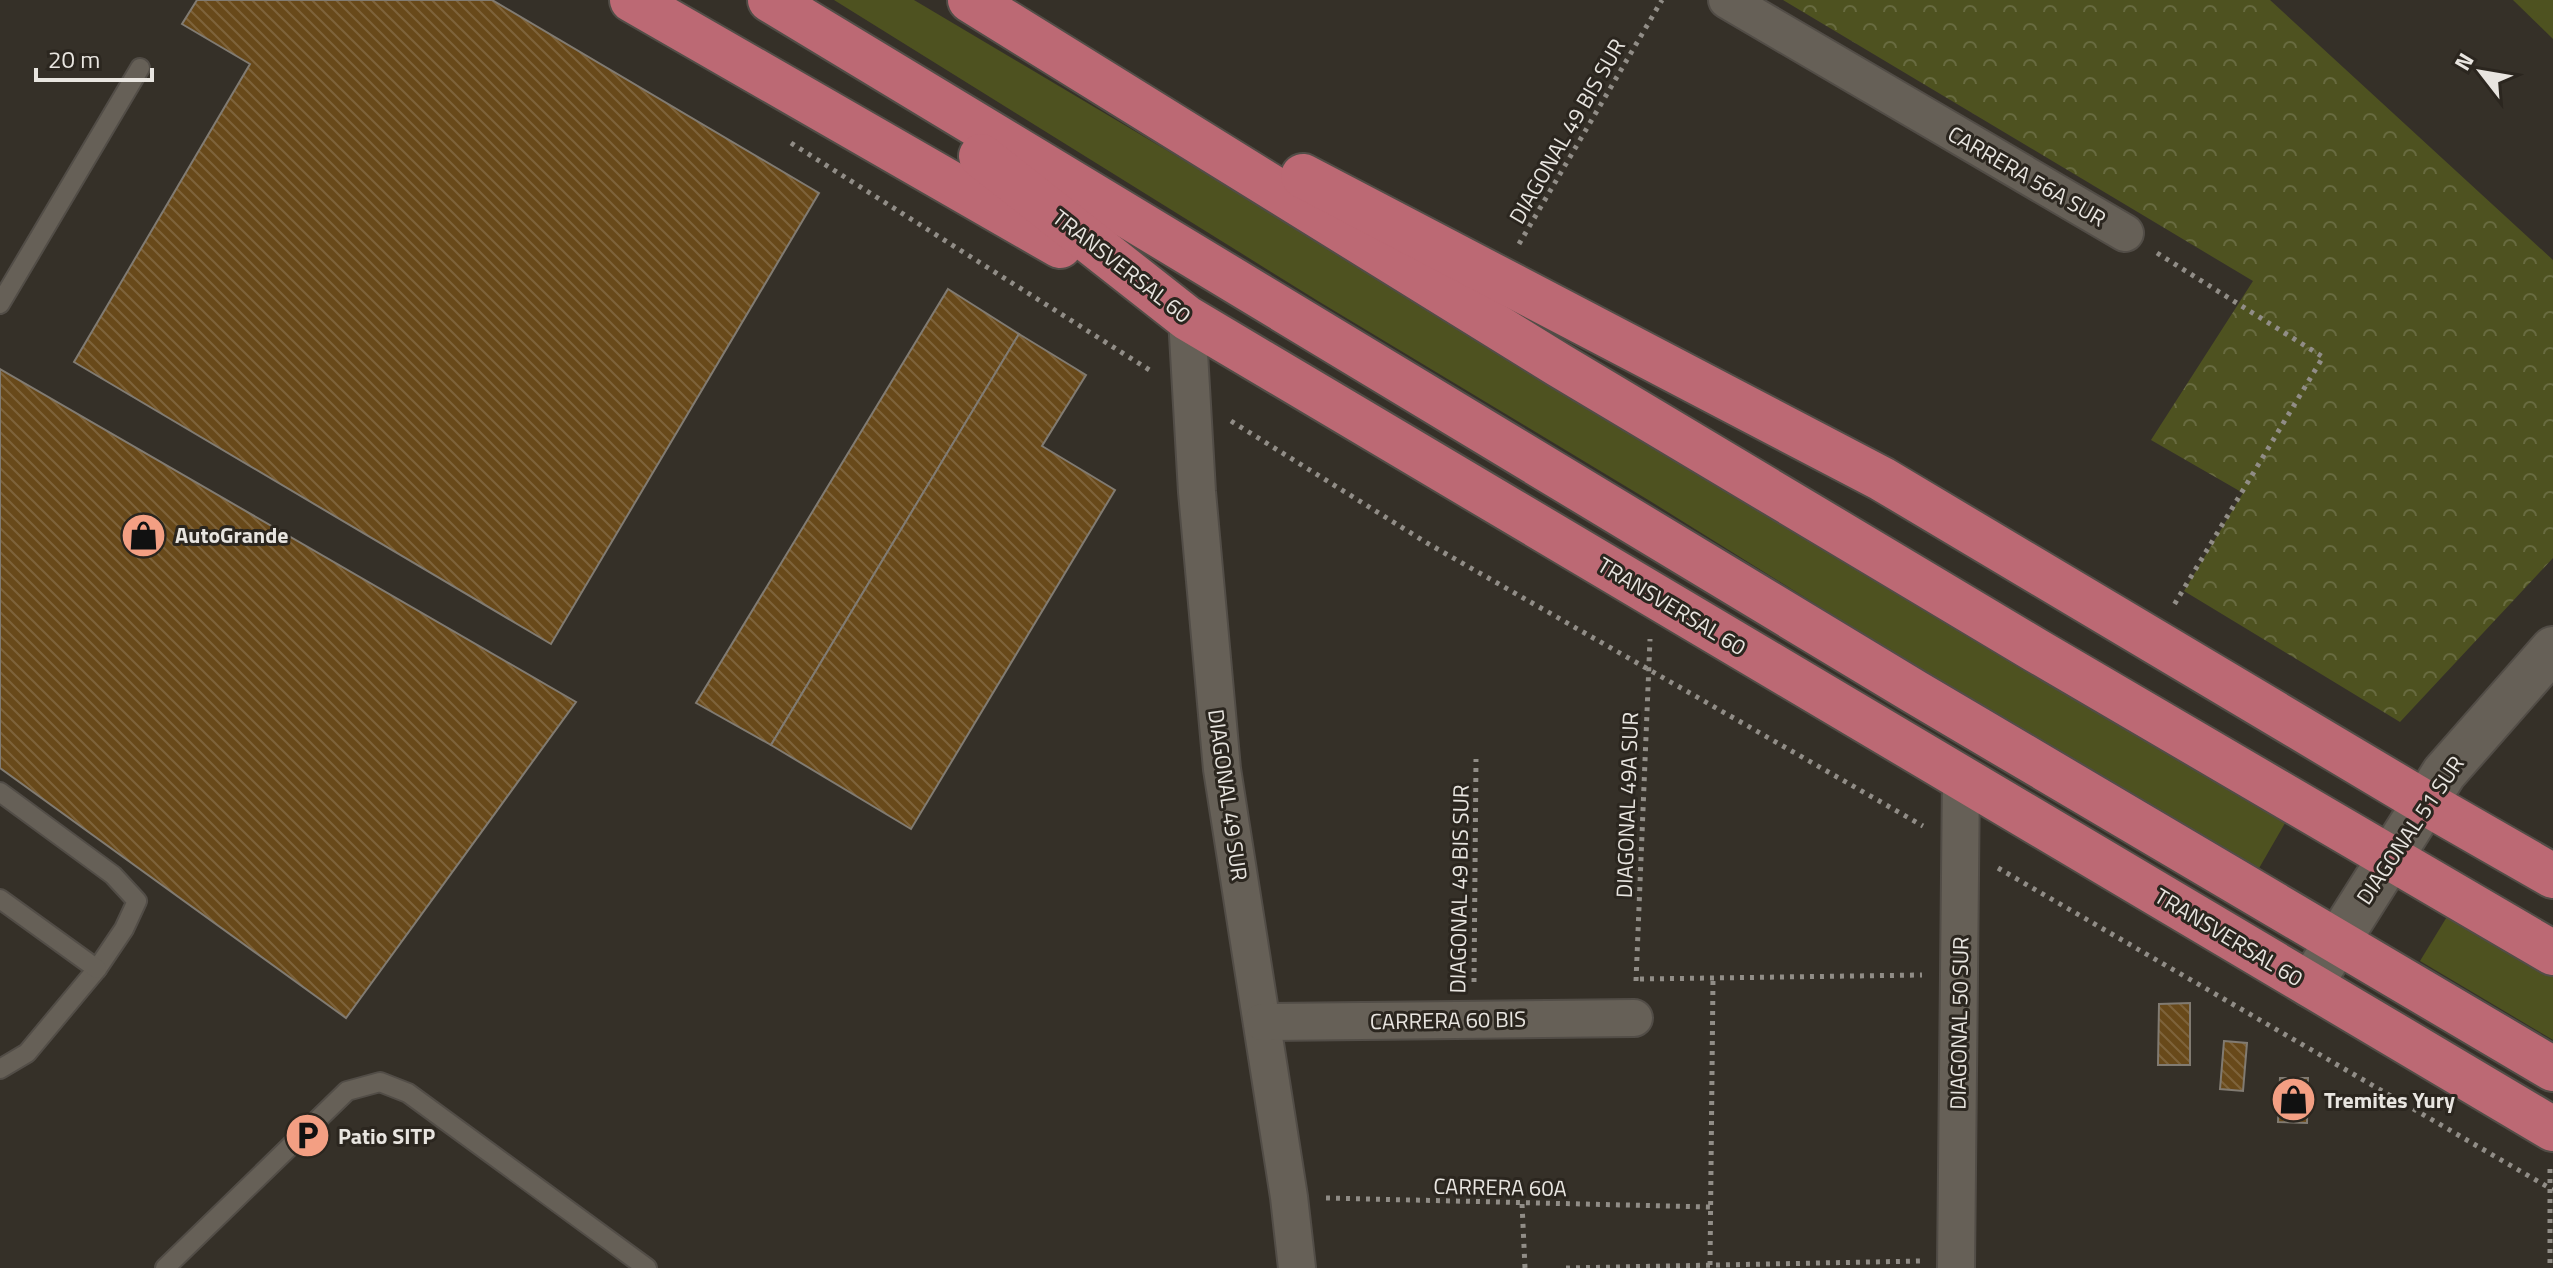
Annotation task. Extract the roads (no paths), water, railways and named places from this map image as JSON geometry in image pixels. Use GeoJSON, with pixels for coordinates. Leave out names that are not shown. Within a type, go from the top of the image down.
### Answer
{"type":"FeatureCollection","features":[{"type":"Feature","properties":{"kind":"highway"},"geometry":{"type":"LineString","coordinates":[[632,0],[1187,318]]}},
{"type":"Feature","properties":{"kind":"highway","name":"TRANSVERSAL 60"},"geometry":{"type":"LineString","coordinates":[[770,0],[1527,459],[2553,1069]]}},
{"type":"Feature","properties":{"kind":"highway"},"geometry":{"type":"LineString","coordinates":[[987,10],[1882,479],[2553,876]]}},
{"type":"Feature","properties":{"kind":"highway"},"geometry":{"type":"LineString","coordinates":[[987,10],[1559,365],[2037,651],[2553,953]]}},
{"type":"Feature","properties":{"kind":"highway","name":"TRANSVERSAL 60"},"geometry":{"type":"LineString","coordinates":[[825,34],[1187,318],[2551,1128]]}},
{"type":"Feature","properties":{"kind":"highway"},"geometry":{"type":"LineString","coordinates":[[1527,459],[1584,553]]}},
{"type":"Feature","properties":{"kind":"street","name":"CARRERA 56A SUR"},"geometry":{"type":"LineString","coordinates":[[1727,0],[2125,233]]}},
{"type":"Feature","properties":{"kind":"street","name":"DIAGONAL 49 SUR"},"geometry":{"type":"LineString","coordinates":[[1187,318],[1197,492],[1222,769],[1289,1197],[1297,1268]]}},
{"type":"Feature","properties":{"kind":"street","name":"DIAGONAL 51 SUR"},"geometry":{"type":"LineString","coordinates":[[2310,985],[2444,773],[2553,649]]}},
{"type":"Feature","properties":{"kind":"street","name":"DIAGONAL 50 SUR"},"geometry":{"type":"LineString","coordinates":[[1956,1264],[1961,778]]}},
{"type":"Feature","properties":{"kind":"street","name":"CARRERA 60 BIS"},"geometry":{"type":"LineString","coordinates":[[1262,1022],[1634,1018]]}},
{"type":"Feature","properties":{"kind":"lane"},"geometry":{"type":"LineString","coordinates":[[0,304],[140,68]]}},
{"type":"Feature","properties":{"kind":"lane"},"geometry":{"type":"LineString","coordinates":[[0,792],[113,875],[137,901],[124,929],[97,969],[27,1053],[0,1069]]}},
{"type":"Feature","properties":{"kind":"lane"},"geometry":{"type":"LineString","coordinates":[[0,899],[97,969]]}},
{"type":"Feature","properties":{"kind":"lane"},"geometry":{"type":"LineString","coordinates":[[165,1268],[347,1091],[380,1082],[408,1093],[637,1265]]}},
{"type":"Feature","properties":{"kind":"place","name":"AutoGrande"},"geometry":{"type":"Point","coordinates":[144,535]}},
{"type":"Feature","properties":{"kind":"place","name":"Tremites Yury"},"geometry":{"type":"Point","coordinates":[2293,1100]}},
{"type":"Feature","properties":{"kind":"place","name":"Patio SITP"},"geometry":{"type":"Point","coordinates":[307,1136]}}]}
